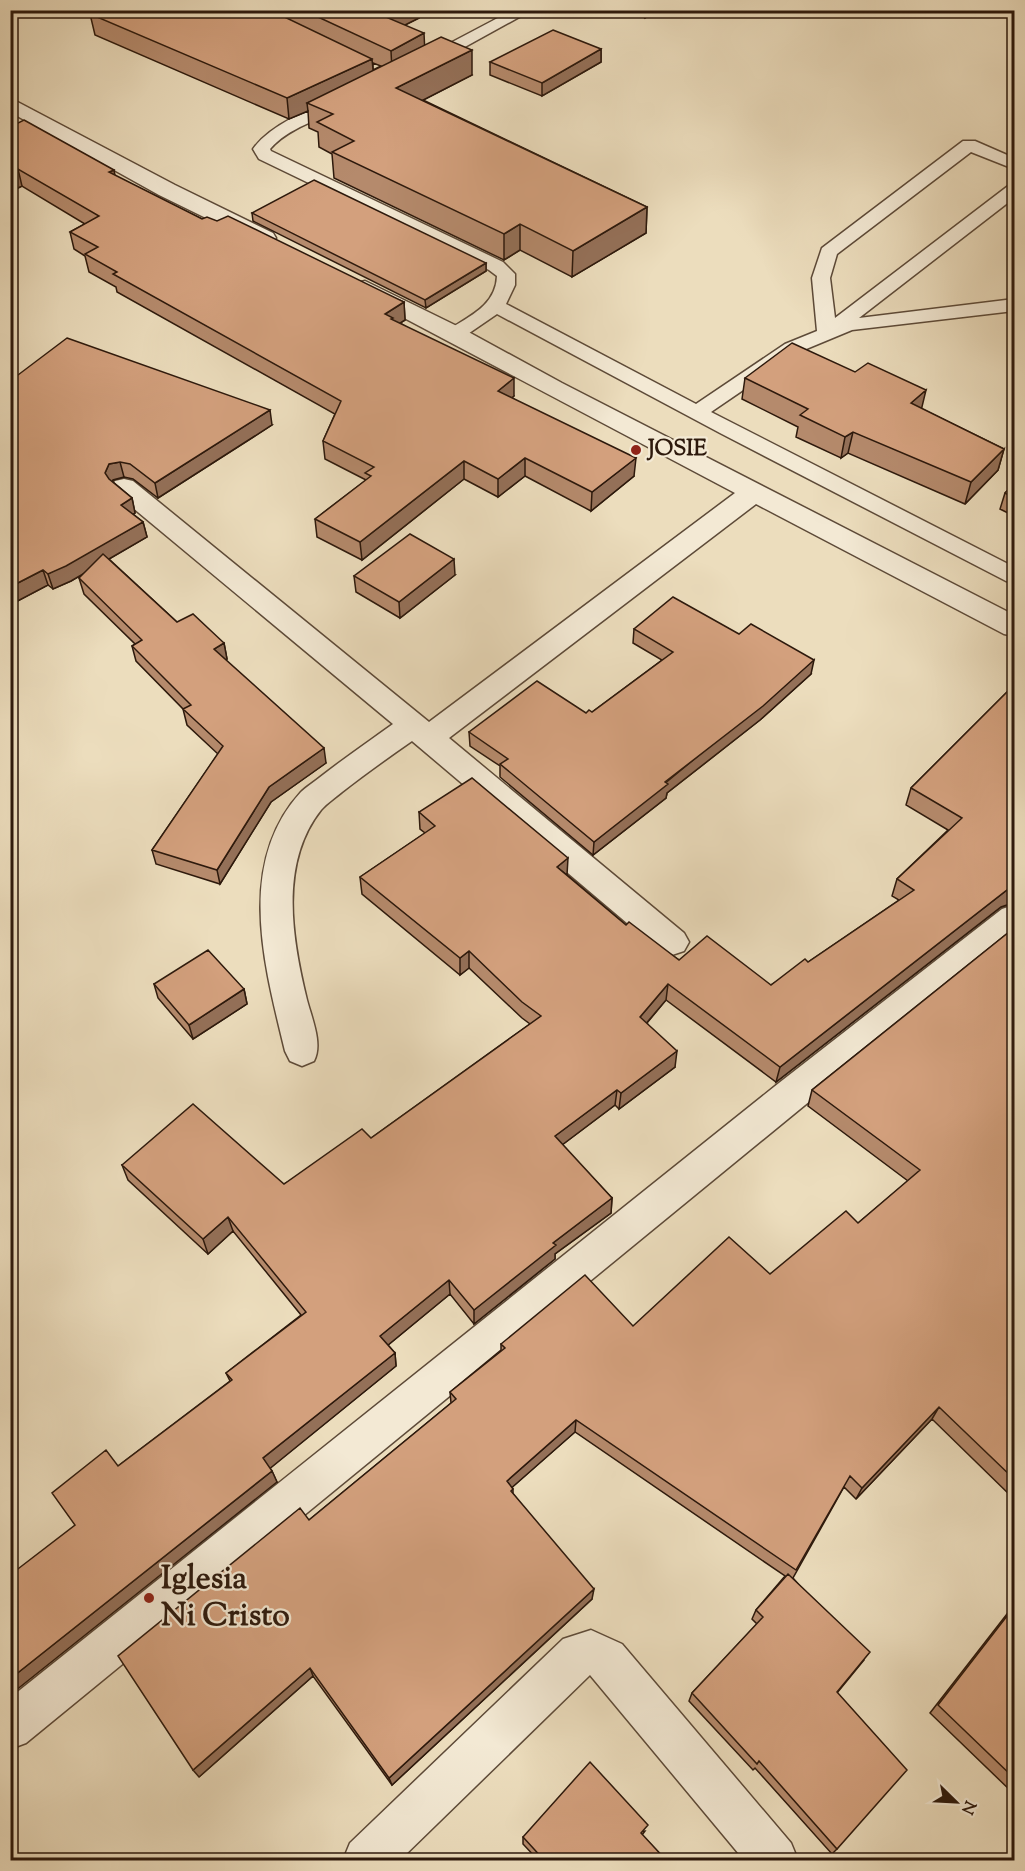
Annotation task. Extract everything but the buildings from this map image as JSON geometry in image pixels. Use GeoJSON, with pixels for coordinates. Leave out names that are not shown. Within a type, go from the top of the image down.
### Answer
{"type":"FeatureCollection","features":[{"type":"Feature","properties":{"kind":"street"},"geometry":{"type":"LineString","coordinates":[[10,104],[32,126],[284,248]]}},
{"type":"Feature","properties":{"kind":"street"},"geometry":{"type":"LineString","coordinates":[[349,280],[1014,627]]}},
{"type":"Feature","properties":{"kind":"street"},"geometry":{"type":"LineString","coordinates":[[124,487],[421,731],[672,942]]}},
{"type":"Feature","properties":{"kind":"street"},"geometry":{"type":"LineString","coordinates":[[302,1051],[288,993],[277,927],[277,876],[289,836],[311,801],[350,770],[421,731],[754,492]]}},
{"type":"Feature","properties":{"kind":"street"},"geometry":{"type":"LineString","coordinates":[[10,1727],[792,1094],[1014,918]]}},
{"type":"Feature","properties":{"kind":"street"},"geometry":{"type":"LineString","coordinates":[[367,1860],[579,1655],[591,1652],[606,1660],[774,1860]]}},
{"type":"Feature","properties":{"kind":"lane"},"geometry":{"type":"LineString","coordinates":[[412,69],[525,10]]}},
{"type":"Feature","properties":{"kind":"lane"},"geometry":{"type":"LineString","coordinates":[[352,99],[282,132],[267,141],[261,149],[265,155],[496,266],[506,274],[507,285],[496,306],[455,334]]}},
{"type":"Feature","properties":{"kind":"lane"},"geometry":{"type":"LineString","coordinates":[[827,333],[821,278],[828,252],[969,145],[1014,164]]}},
{"type":"Feature","properties":{"kind":"lane"},"geometry":{"type":"LineString","coordinates":[[827,333],[1014,190]]}},
{"type":"Feature","properties":{"kind":"lane"},"geometry":{"type":"LineString","coordinates":[[697,413],[792,348],[848,325],[1014,304]]}},
{"type":"Feature","properties":{"kind":"lane"},"geometry":{"type":"LineString","coordinates":[[496,306],[697,413],[1014,576]]}},
{"type":"Feature","properties":{"kind":"place","name":"JOSIE"},"geometry":{"type":"Point","coordinates":[636,450]}},
{"type":"Feature","properties":{"kind":"place","name":"Iglesia Ni Cristo"},"geometry":{"type":"Point","coordinates":[149,1598]}}]}
